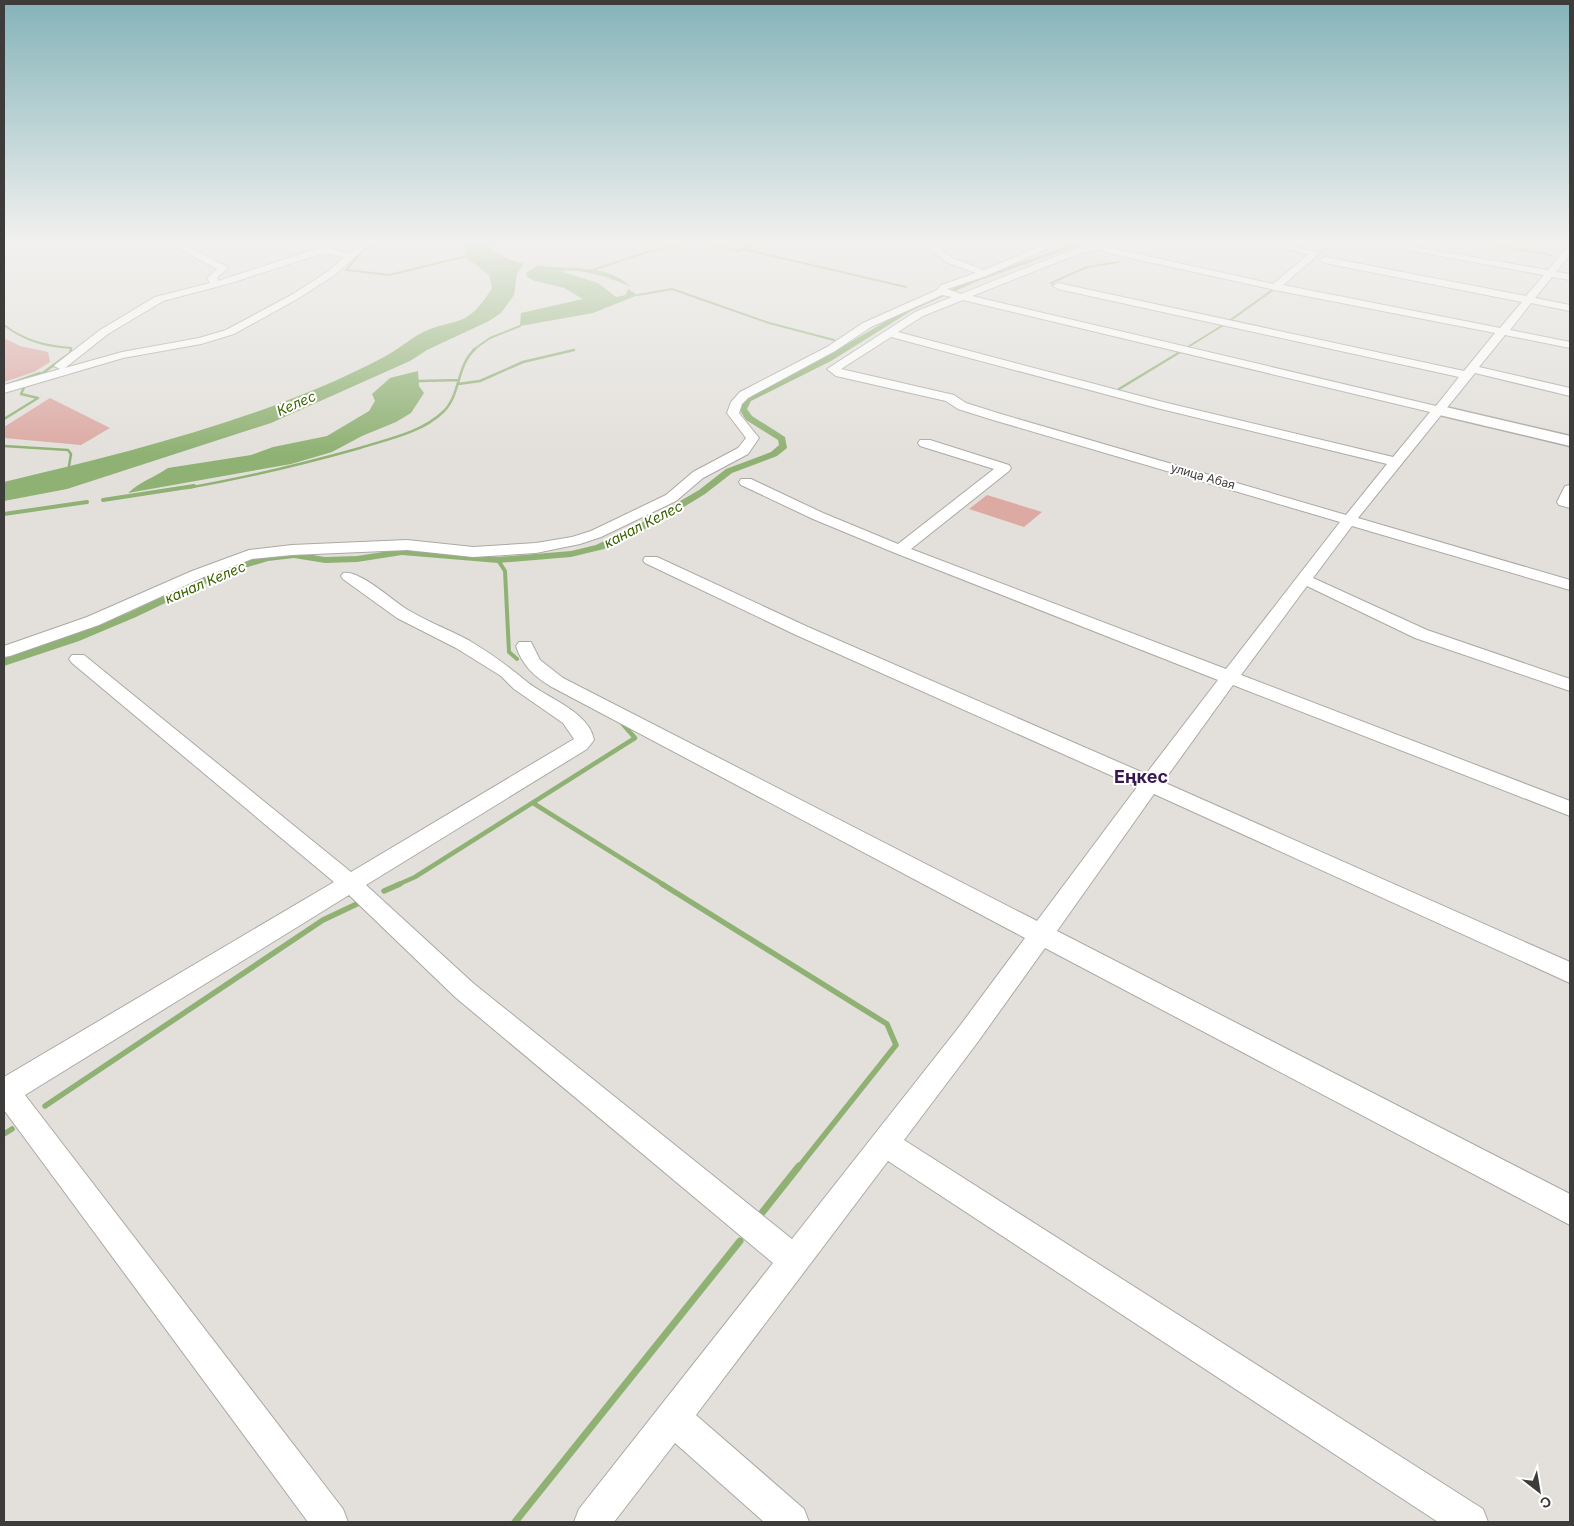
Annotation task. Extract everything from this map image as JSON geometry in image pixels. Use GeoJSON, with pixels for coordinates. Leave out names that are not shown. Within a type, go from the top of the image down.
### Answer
{"type":"FeatureCollection","features":[{"type":"Feature","properties":{"kind":"main road"},"geometry":{"type":"LineString","coordinates":[[1437,410],[1570,442]]}},
{"type":"Feature","properties":{"kind":"street"},"geometry":{"type":"LineString","coordinates":[[41,377],[78,354],[104,332],[135,312]]}},
{"type":"Feature","properties":{"kind":"street"},"geometry":{"type":"LineString","coordinates":[[4,389],[122,355],[201,341],[230,332],[266,312]]}},
{"type":"Feature","properties":{"kind":"street"},"geometry":{"type":"LineString","coordinates":[[4,652],[93,621],[198,574],[248,555],[292,550],[407,546],[473,552],[515,550],[557,545],[596,534],[671,498],[698,475],[743,451],[753,438],[734,418],[733,414],[736,402],[744,395],[831,349],[867,325],[892,312]]}},
{"type":"Feature","properties":{"kind":"street"},"geometry":{"type":"LineString","coordinates":[[890,333],[921,312]]}},
{"type":"Feature","properties":{"kind":"street"},"geometry":{"type":"LineString","coordinates":[[1030,312],[1437,410]]}},
{"type":"Feature","properties":{"kind":"street"},"geometry":{"type":"LineString","coordinates":[[1182,312],[1570,392]]}},
{"type":"Feature","properties":{"kind":"street"},"geometry":{"type":"LineString","coordinates":[[1404,312],[1570,345]]}},
{"type":"Feature","properties":{"kind":"street"},"geometry":{"type":"LineString","coordinates":[[592,1522],[674,1419],[792,1260],[884,1143],[1043,934],[1303,579],[1437,410],[1520,312]]}},
{"type":"Feature","properties":{"kind":"street"},"geometry":{"type":"LineString","coordinates":[[890,333],[1161,406],[1282,433],[1395,462]]}},
{"type":"Feature","properties":{"kind":"street","name":"улица Абая"},"geometry":{"type":"LineString","coordinates":[[890,333],[833,367],[835,371],[950,398],[962,406],[988,414],[1570,585]]}},
{"type":"Feature","properties":{"kind":"street"},"geometry":{"type":"LineString","coordinates":[[900,550],[1004,468],[926,443]]}},
{"type":"Feature","properties":{"kind":"street"},"geometry":{"type":"LineString","coordinates":[[746,482],[818,516],[900,550],[1570,809]]}},
{"type":"Feature","properties":{"kind":"street"},"geometry":{"type":"LineString","coordinates":[[1570,489],[1564,502],[1570,504]]}},
{"type":"Feature","properties":{"kind":"street"},"geometry":{"type":"LineString","coordinates":[[651,560],[802,632],[1570,973]]}},
{"type":"Feature","properties":{"kind":"street"},"geometry":{"type":"LineString","coordinates":[[330,1522],[4,1092],[584,740],[583,734],[570,720],[520,685],[507,672],[462,644],[403,614],[349,576]]}},
{"type":"Feature","properties":{"kind":"street"},"geometry":{"type":"LineString","coordinates":[[1303,579],[1341,594],[1421,634],[1570,684]]}},
{"type":"Feature","properties":{"kind":"street"},"geometry":{"type":"LineString","coordinates":[[507,672],[527,653],[545,674],[583,696],[1570,1210]]}},
{"type":"Feature","properties":{"kind":"street"},"geometry":{"type":"LineString","coordinates":[[78,659],[350,883],[464,990],[792,1260]]}},
{"type":"Feature","properties":{"kind":"street"},"geometry":{"type":"LineString","coordinates":[[884,1143],[1470,1522]]}},
{"type":"Feature","properties":{"kind":"street"},"geometry":{"type":"LineString","coordinates":[[674,1419],[791,1522]]}},
{"type":"Feature","properties":{"kind":"shaded area"},"geometry":{"type":"Polygon","coordinates":[[[4,338],[20,346],[48,352],[50,362],[34,372],[4,382],[4,338]]]}},
{"type":"Feature","properties":{"kind":"shaded area"},"geometry":{"type":"Polygon","coordinates":[[[50,398],[110,428],[81,445],[4,438],[4,427],[50,398]]]}},
{"type":"Feature","properties":{"kind":"shaded area"},"geometry":{"type":"Polygon","coordinates":[[[987,495],[1042,512],[1024,527],[969,509],[987,495]]]}},
{"type":"Feature","properties":{"kind":"water","name":"Келес"},"geometry":{"type":"Polygon","coordinates":[[[474,312],[502,312],[489,321],[427,350],[410,361],[271,423],[67,489],[4,501],[4,482],[198,431],[294,398],[340,379],[384,357],[416,336],[466,317],[474,312]]]}},
{"type":"Feature","properties":{"kind":"water"},"geometry":{"type":"Polygon","coordinates":[[[524,312],[595,312],[520,326],[521,313],[524,312]]]}},
{"type":"Feature","properties":{"kind":"water"},"geometry":{"type":"Polygon","coordinates":[[[418,371],[419,386],[424,393],[411,413],[332,452],[291,464],[128,493],[168,468],[251,455],[273,447],[327,436],[369,411],[375,401],[372,394],[390,378],[418,371]]]}},
{"type":"Feature","properties":{"kind":"waterway"},"geometry":{"type":"LineString","coordinates":[[738,312],[769,323],[834,340]]}},
{"type":"Feature","properties":{"kind":"waterway","name":"канал Келес"},"geometry":{"type":"LineString","coordinates":[[4,662],[75,638],[132,615],[224,571],[267,558],[294,555],[325,560],[357,559],[402,552],[498,560],[571,554],[600,547],[657,519],[702,492],[729,471],[774,454],[784,446],[782,439],[749,418],[743,409],[747,400],[828,359],[905,312]]}},
{"type":"Feature","properties":{"kind":"waterway"},"geometry":{"type":"LineString","coordinates":[[1183,350],[1242,312]]}},
{"type":"Feature","properties":{"kind":"waterway"},"geometry":{"type":"LineString","coordinates":[[4,325],[28,339],[71,349]]}},
{"type":"Feature","properties":{"kind":"waterway"},"geometry":{"type":"LineString","coordinates":[[473,350],[490,338],[520,326]]}},
{"type":"Feature","properties":{"kind":"waterway"},"geometry":{"type":"LineString","coordinates":[[36,378],[70,353],[71,349]]}},
{"type":"Feature","properties":{"kind":"waterway"},"geometry":{"type":"LineString","coordinates":[[187,488],[317,460],[382,442],[425,425],[443,412],[449,405],[465,364],[475,349]]}},
{"type":"Feature","properties":{"kind":"waterway"},"geometry":{"type":"LineString","coordinates":[[1119,389],[1185,349]]}},
{"type":"Feature","properties":{"kind":"waterway"},"geometry":{"type":"LineString","coordinates":[[458,384],[480,381],[523,362],[574,350]]}},
{"type":"Feature","properties":{"kind":"waterway"},"geometry":{"type":"LineString","coordinates":[[4,386],[40,373]]}},
{"type":"Feature","properties":{"kind":"waterway"},"geometry":{"type":"LineString","coordinates":[[419,381],[459,380]]}},
{"type":"Feature","properties":{"kind":"waterway"},"geometry":{"type":"LineString","coordinates":[[4,419],[38,398],[21,394],[25,385]]}},
{"type":"Feature","properties":{"kind":"waterway"},"geometry":{"type":"LineString","coordinates":[[4,446],[68,450],[71,454],[68,472]]}},
{"type":"Feature","properties":{"kind":"waterway"},"geometry":{"type":"LineString","coordinates":[[103,500],[194,486]]}},
{"type":"Feature","properties":{"kind":"waterway"},"geometry":{"type":"LineString","coordinates":[[4,514],[87,502]]}},
{"type":"Feature","properties":{"kind":"waterway"},"geometry":{"type":"LineString","coordinates":[[498,560],[505,571],[509,652],[517,659]]}},
{"type":"Feature","properties":{"kind":"waterway"},"geometry":{"type":"LineString","coordinates":[[397,885],[415,877],[635,738],[621,722]]}},
{"type":"Feature","properties":{"kind":"waterway"},"geometry":{"type":"LineString","coordinates":[[533,803],[664,885]]}},
{"type":"Feature","properties":{"kind":"waterway"},"geometry":{"type":"LineString","coordinates":[[384,891],[400,884]]}},
{"type":"Feature","properties":{"kind":"waterway"},"geometry":{"type":"LineString","coordinates":[[662,884],[887,1024],[896,1045],[798,1168]]}},
{"type":"Feature","properties":{"kind":"waterway"},"geometry":{"type":"LineString","coordinates":[[45,1106],[323,920],[359,903]]}},
{"type":"Feature","properties":{"kind":"waterway"},"geometry":{"type":"LineString","coordinates":[[4,1134],[12,1129]]}},
{"type":"Feature","properties":{"kind":"waterway"},"geometry":{"type":"LineString","coordinates":[[761,1214],[799,1166]]}},
{"type":"Feature","properties":{"kind":"waterway"},"geometry":{"type":"LineString","coordinates":[[515,1522],[740,1241]]}},
{"type":"Feature","properties":{"kind":"district","name":"Еңкес"},"geometry":{"type":"Point","coordinates":[1141,776]}}]}
